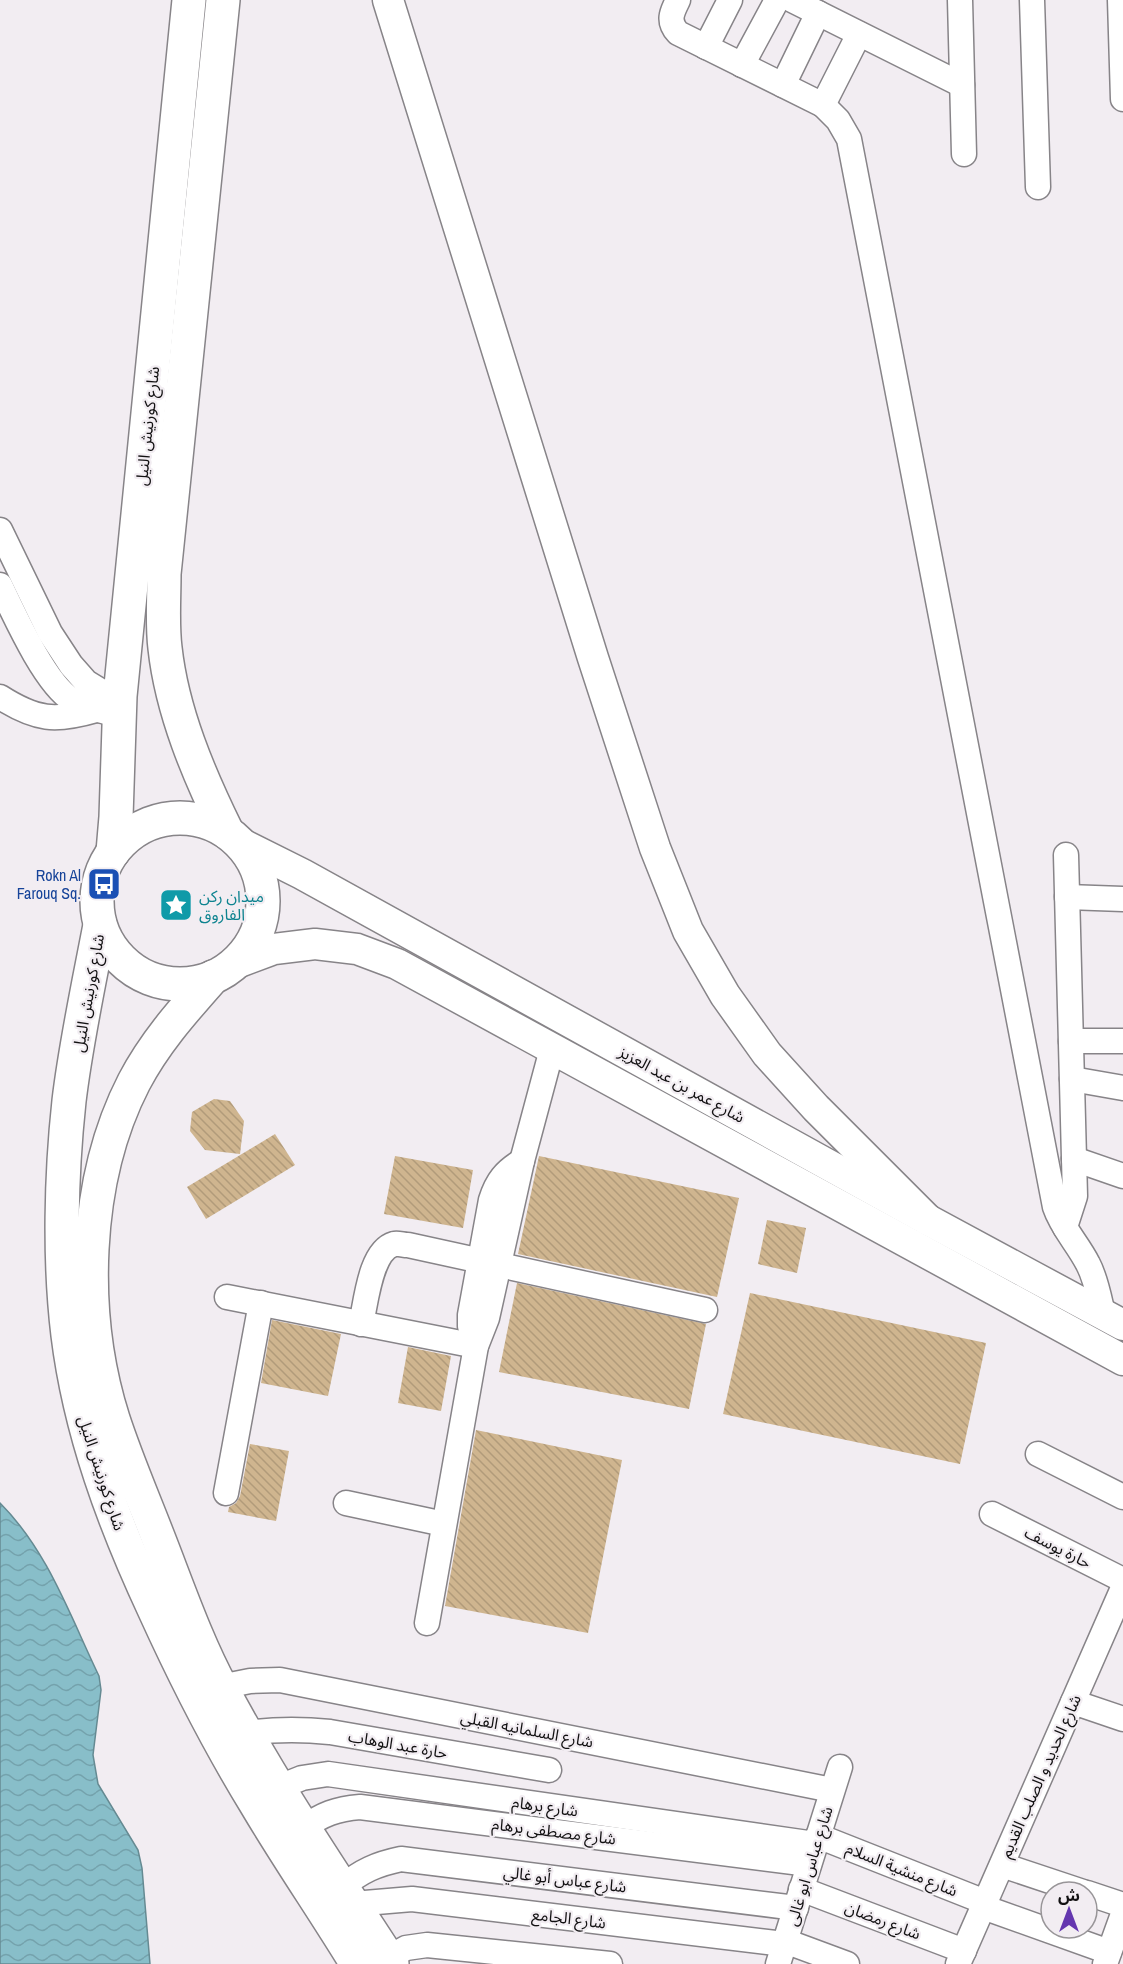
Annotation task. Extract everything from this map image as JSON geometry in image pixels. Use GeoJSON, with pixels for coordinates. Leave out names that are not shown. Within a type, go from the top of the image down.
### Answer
{"type":"FeatureCollection","features":[{"type":"Feature","properties":{"kind":"highway","name":"شارع كورنيش النيل"},"geometry":{"type":"LineString","coordinates":[[113,852],[112,707],[189,0]]}},
{"type":"Feature","properties":{"kind":"highway","name":"شارع كورنيش النيل"},"geometry":{"type":"LineString","coordinates":[[223,0],[165,574],[164,618],[165,648],[170,681],[179,710],[205,787],[234,838]]}},
{"type":"Feature","properties":{"kind":"highway"},"geometry":{"type":"LineString","coordinates":[[187,818],[208,822],[234,838],[254,862],[262,884],[264,906],[259,928],[249,947],[223,971],[196,982],[179,984],[161,982],[130,967],[107,941],[100,925],[97,900],[101,874],[113,852],[127,836],[145,825],[166,819],[187,818]]}},
{"type":"Feature","properties":{"kind":"highway","name":"شارع كورنيش النيل"},"geometry":{"type":"LineString","coordinates":[[100,925],[69,1101],[63,1195],[64,1289],[68,1334],[84,1421],[96,1464],[130,1559],[173,1651],[216,1733],[256,1804],[379,1962]]}},
{"type":"Feature","properties":{"kind":"highway","name":"شارع كورنيش النيل"},"geometry":{"type":"LineString","coordinates":[[223,971],[169,1027],[134,1083],[109,1144],[95,1208],[92,1261],[93,1314],[100,1366],[113,1417],[130,1467],[220,1687],[277,1788],[347,1896],[379,1962]]}},
{"type":"Feature","properties":{"kind":"main road"},"geometry":{"type":"LineString","coordinates":[[388,0],[593,658],[655,848],[688,931],[725,995],[767,1054],[928,1220]]}},
{"type":"Feature","properties":{"kind":"main road","name":"شارع عمر بن عبد العزيز"},"geometry":{"type":"LineString","coordinates":[[234,838],[1113,1320]]}},
{"type":"Feature","properties":{"kind":"main road","name":"شارع عمر بن عبد العزيز"},"geometry":{"type":"LineString","coordinates":[[223,971],[274,949],[315,944],[357,949],[397,964],[1123,1360]]}},
{"type":"Feature","properties":{"kind":"street"},"geometry":{"type":"LineString","coordinates":[[678,0],[671,14],[673,28],[678,33],[823,105],[838,120],[849,139],[1050,1183],[1058,1216],[1088,1264],[1113,1320]]}},
{"type":"Feature","properties":{"kind":"street"},"geometry":{"type":"LineString","coordinates":[[706,47],[730,0]]}},
{"type":"Feature","properties":{"kind":"street"},"geometry":{"type":"LineString","coordinates":[[742,65],[777,0]]}},
{"type":"Feature","properties":{"kind":"street"},"geometry":{"type":"LineString","coordinates":[[792,0],[962,85]]}},
{"type":"Feature","properties":{"kind":"street"},"geometry":{"type":"LineString","coordinates":[[960,0],[964,154]]}},
{"type":"Feature","properties":{"kind":"street"},"geometry":{"type":"LineString","coordinates":[[1032,0],[1038,187]]}},
{"type":"Feature","properties":{"kind":"street"},"geometry":{"type":"LineString","coordinates":[[1120,0],[1123,99]]}},
{"type":"Feature","properties":{"kind":"street"},"geometry":{"type":"LineString","coordinates":[[783,85],[818,13]]}},
{"type":"Feature","properties":{"kind":"street"},"geometry":{"type":"LineString","coordinates":[[823,105],[859,34]]}},
{"type":"Feature","properties":{"kind":"street"},"geometry":{"type":"LineString","coordinates":[[0,530],[50,633],[71,665],[86,682],[104,693],[112,707]]}},
{"type":"Feature","properties":{"kind":"street"},"geometry":{"type":"LineString","coordinates":[[0,585],[29,643],[50,678],[70,699],[112,707]]}},
{"type":"Feature","properties":{"kind":"street"},"geometry":{"type":"LineString","coordinates":[[0,697],[21,710],[46,717],[72,717],[112,707]]}},
{"type":"Feature","properties":{"kind":"street"},"geometry":{"type":"LineString","coordinates":[[1065,1227],[1075,1196],[1066,855]]}},
{"type":"Feature","properties":{"kind":"street"},"geometry":{"type":"LineString","coordinates":[[1067,897],[1123,899]]}},
{"type":"Feature","properties":{"kind":"street"},"geometry":{"type":"LineString","coordinates":[[1071,1041],[1123,1041]]}},
{"type":"Feature","properties":{"kind":"street"},"geometry":{"type":"LineString","coordinates":[[427,1623],[476,1346],[470,1326],[490,1263],[491,1200],[497,1183],[507,1170],[522,1161],[552,1049]]}},
{"type":"Feature","properties":{"kind":"street"},"geometry":{"type":"LineString","coordinates":[[1072,1079],[1123,1088]]}},
{"type":"Feature","properties":{"kind":"street"},"geometry":{"type":"LineString","coordinates":[[1074,1159],[1123,1176]]}},
{"type":"Feature","properties":{"kind":"street"},"geometry":{"type":"LineString","coordinates":[[362,1324],[375,1262],[382,1250],[394,1244],[408,1245],[705,1310]]}},
{"type":"Feature","properties":{"kind":"street"},"geometry":{"type":"LineString","coordinates":[[227,1297],[476,1346]]}},
{"type":"Feature","properties":{"kind":"street"},"geometry":{"type":"LineString","coordinates":[[226,1492],[261,1303]]}},
{"type":"Feature","properties":{"kind":"street"},"geometry":{"type":"LineString","coordinates":[[1038,1454],[1123,1497]]}},
{"type":"Feature","properties":{"kind":"street"},"geometry":{"type":"LineString","coordinates":[[346,1503],[444,1524]]}},
{"type":"Feature","properties":{"kind":"street","name":"حارة يوسف"},"geometry":{"type":"LineString","coordinates":[[992,1514],[1123,1580]]}},
{"type":"Feature","properties":{"kind":"street","name":"شارع الحديد و الصلب القديم"},"geometry":{"type":"LineString","coordinates":[[961,1957],[1123,1588]]}},
{"type":"Feature","properties":{"kind":"street","name":"شارع السلمانيه القبلي"},"geometry":{"type":"LineString","coordinates":[[220,1687],[250,1681],[280,1680],[832,1790]]}},
{"type":"Feature","properties":{"kind":"street"},"geometry":{"type":"LineString","coordinates":[[1073,1702],[1123,1719]]}},
{"type":"Feature","properties":{"kind":"street","name":"حارة عبد الوهاب"},"geometry":{"type":"LineString","coordinates":[[247,1733],[303,1729],[330,1732],[549,1770]]}},
{"type":"Feature","properties":{"kind":"street","name":"شارع عباس ابو غالى"},"geometry":{"type":"LineString","coordinates":[[782,1950],[840,1767]]}},
{"type":"Feature","properties":{"kind":"street","name":"شارع برهام"},"geometry":{"type":"LineString","coordinates":[[277,1788],[302,1778],[328,1774],[814,1848]]}},
{"type":"Feature","properties":{"kind":"street","name":"شارع مصطفى برهام"},"geometry":{"type":"LineString","coordinates":[[303,1828],[320,1816],[340,1809],[360,1807],[814,1848]]}},
{"type":"Feature","properties":{"kind":"street","name":"شارع منشية السلام"},"geometry":{"type":"LineString","coordinates":[[814,1848],[984,1905],[1107,1958]]}},
{"type":"Feature","properties":{"kind":"street","name":"شارع عباس أبو غالي"},"geometry":{"type":"LineString","coordinates":[[347,1896],[359,1873],[379,1863],[401,1859],[798,1899]]}},
{"type":"Feature","properties":{"kind":"street"},"geometry":{"type":"LineString","coordinates":[[1002,1864],[1048,1880]]}},
{"type":"Feature","properties":{"kind":"street","name":"شارع الجامع"},"geometry":{"type":"LineString","coordinates":[[347,1896],[412,1899],[782,1950],[847,1964]]}},
{"type":"Feature","properties":{"kind":"street"},"geometry":{"type":"LineString","coordinates":[[1099,1897],[1123,1905]]}},
{"type":"Feature","properties":{"kind":"street","name":"شارع رمضان"},"geometry":{"type":"LineString","coordinates":[[798,1899],[961,1957]]}},
{"type":"Feature","properties":{"kind":"street"},"geometry":{"type":"LineString","coordinates":[[1107,1958],[1123,1914]]}},
{"type":"Feature","properties":{"kind":"street"},"geometry":{"type":"LineString","coordinates":[[379,1962],[406,1948],[427,1945],[610,1964]]}},
{"type":"Feature","properties":{"kind":"water"},"geometry":{"type":"Polygon","coordinates":[[[0,1503],[32,1542],[45,1563],[99,1676],[101,1690],[93,1755],[98,1784],[138,1850],[142,1868],[150,1964],[0,1964],[0,1503]]]}},
{"type":"Feature","properties":{"kind":"building"},"geometry":{"type":"Polygon","coordinates":[[[214,1099],[230,1101],[244,1121],[240,1154],[205,1150],[190,1131],[192,1112],[214,1099]]]}},
{"type":"Feature","properties":{"kind":"building"},"geometry":{"type":"Polygon","coordinates":[[[275,1134],[295,1165],[206,1219],[187,1187],[275,1134]]]}},
{"type":"Feature","properties":{"kind":"building"},"geometry":{"type":"Polygon","coordinates":[[[395,1156],[473,1170],[463,1228],[384,1214],[395,1156]]]}},
{"type":"Feature","properties":{"kind":"building"},"geometry":{"type":"Polygon","coordinates":[[[539,1156],[739,1198],[717,1297],[518,1254],[539,1156]]]}},
{"type":"Feature","properties":{"kind":"building"},"geometry":{"type":"Polygon","coordinates":[[[767,1220],[806,1228],[797,1273],[758,1264],[767,1220]]]}},
{"type":"Feature","properties":{"kind":"building"},"geometry":{"type":"Polygon","coordinates":[[[517,1283],[706,1324],[689,1409],[499,1372],[517,1283]]]}},
{"type":"Feature","properties":{"kind":"building"},"geometry":{"type":"Polygon","coordinates":[[[750,1293],[986,1343],[960,1464],[723,1414],[750,1293]]]}},
{"type":"Feature","properties":{"kind":"building"},"geometry":{"type":"Polygon","coordinates":[[[272,1320],[341,1334],[328,1396],[261,1383],[272,1320]]]}},
{"type":"Feature","properties":{"kind":"building"},"geometry":{"type":"Polygon","coordinates":[[[408,1347],[451,1356],[441,1411],[398,1403],[408,1347]]]}},
{"type":"Feature","properties":{"kind":"building"},"geometry":{"type":"Polygon","coordinates":[[[476,1430],[622,1460],[588,1633],[445,1606],[476,1430]]]}},
{"type":"Feature","properties":{"kind":"building"},"geometry":{"type":"Polygon","coordinates":[[[250,1444],[289,1451],[276,1521],[228,1512],[229,1507],[236,1503],[240,1496],[250,1444]]]}},
{"type":"Feature","properties":{"kind":"place","name":"Rokn Al Farouq Sq."},"geometry":{"type":"Point","coordinates":[104,884]}},
{"type":"Feature","properties":{"kind":"place","name":"ميدان ركن الفاروق"},"geometry":{"type":"Point","coordinates":[176,905]}}]}
